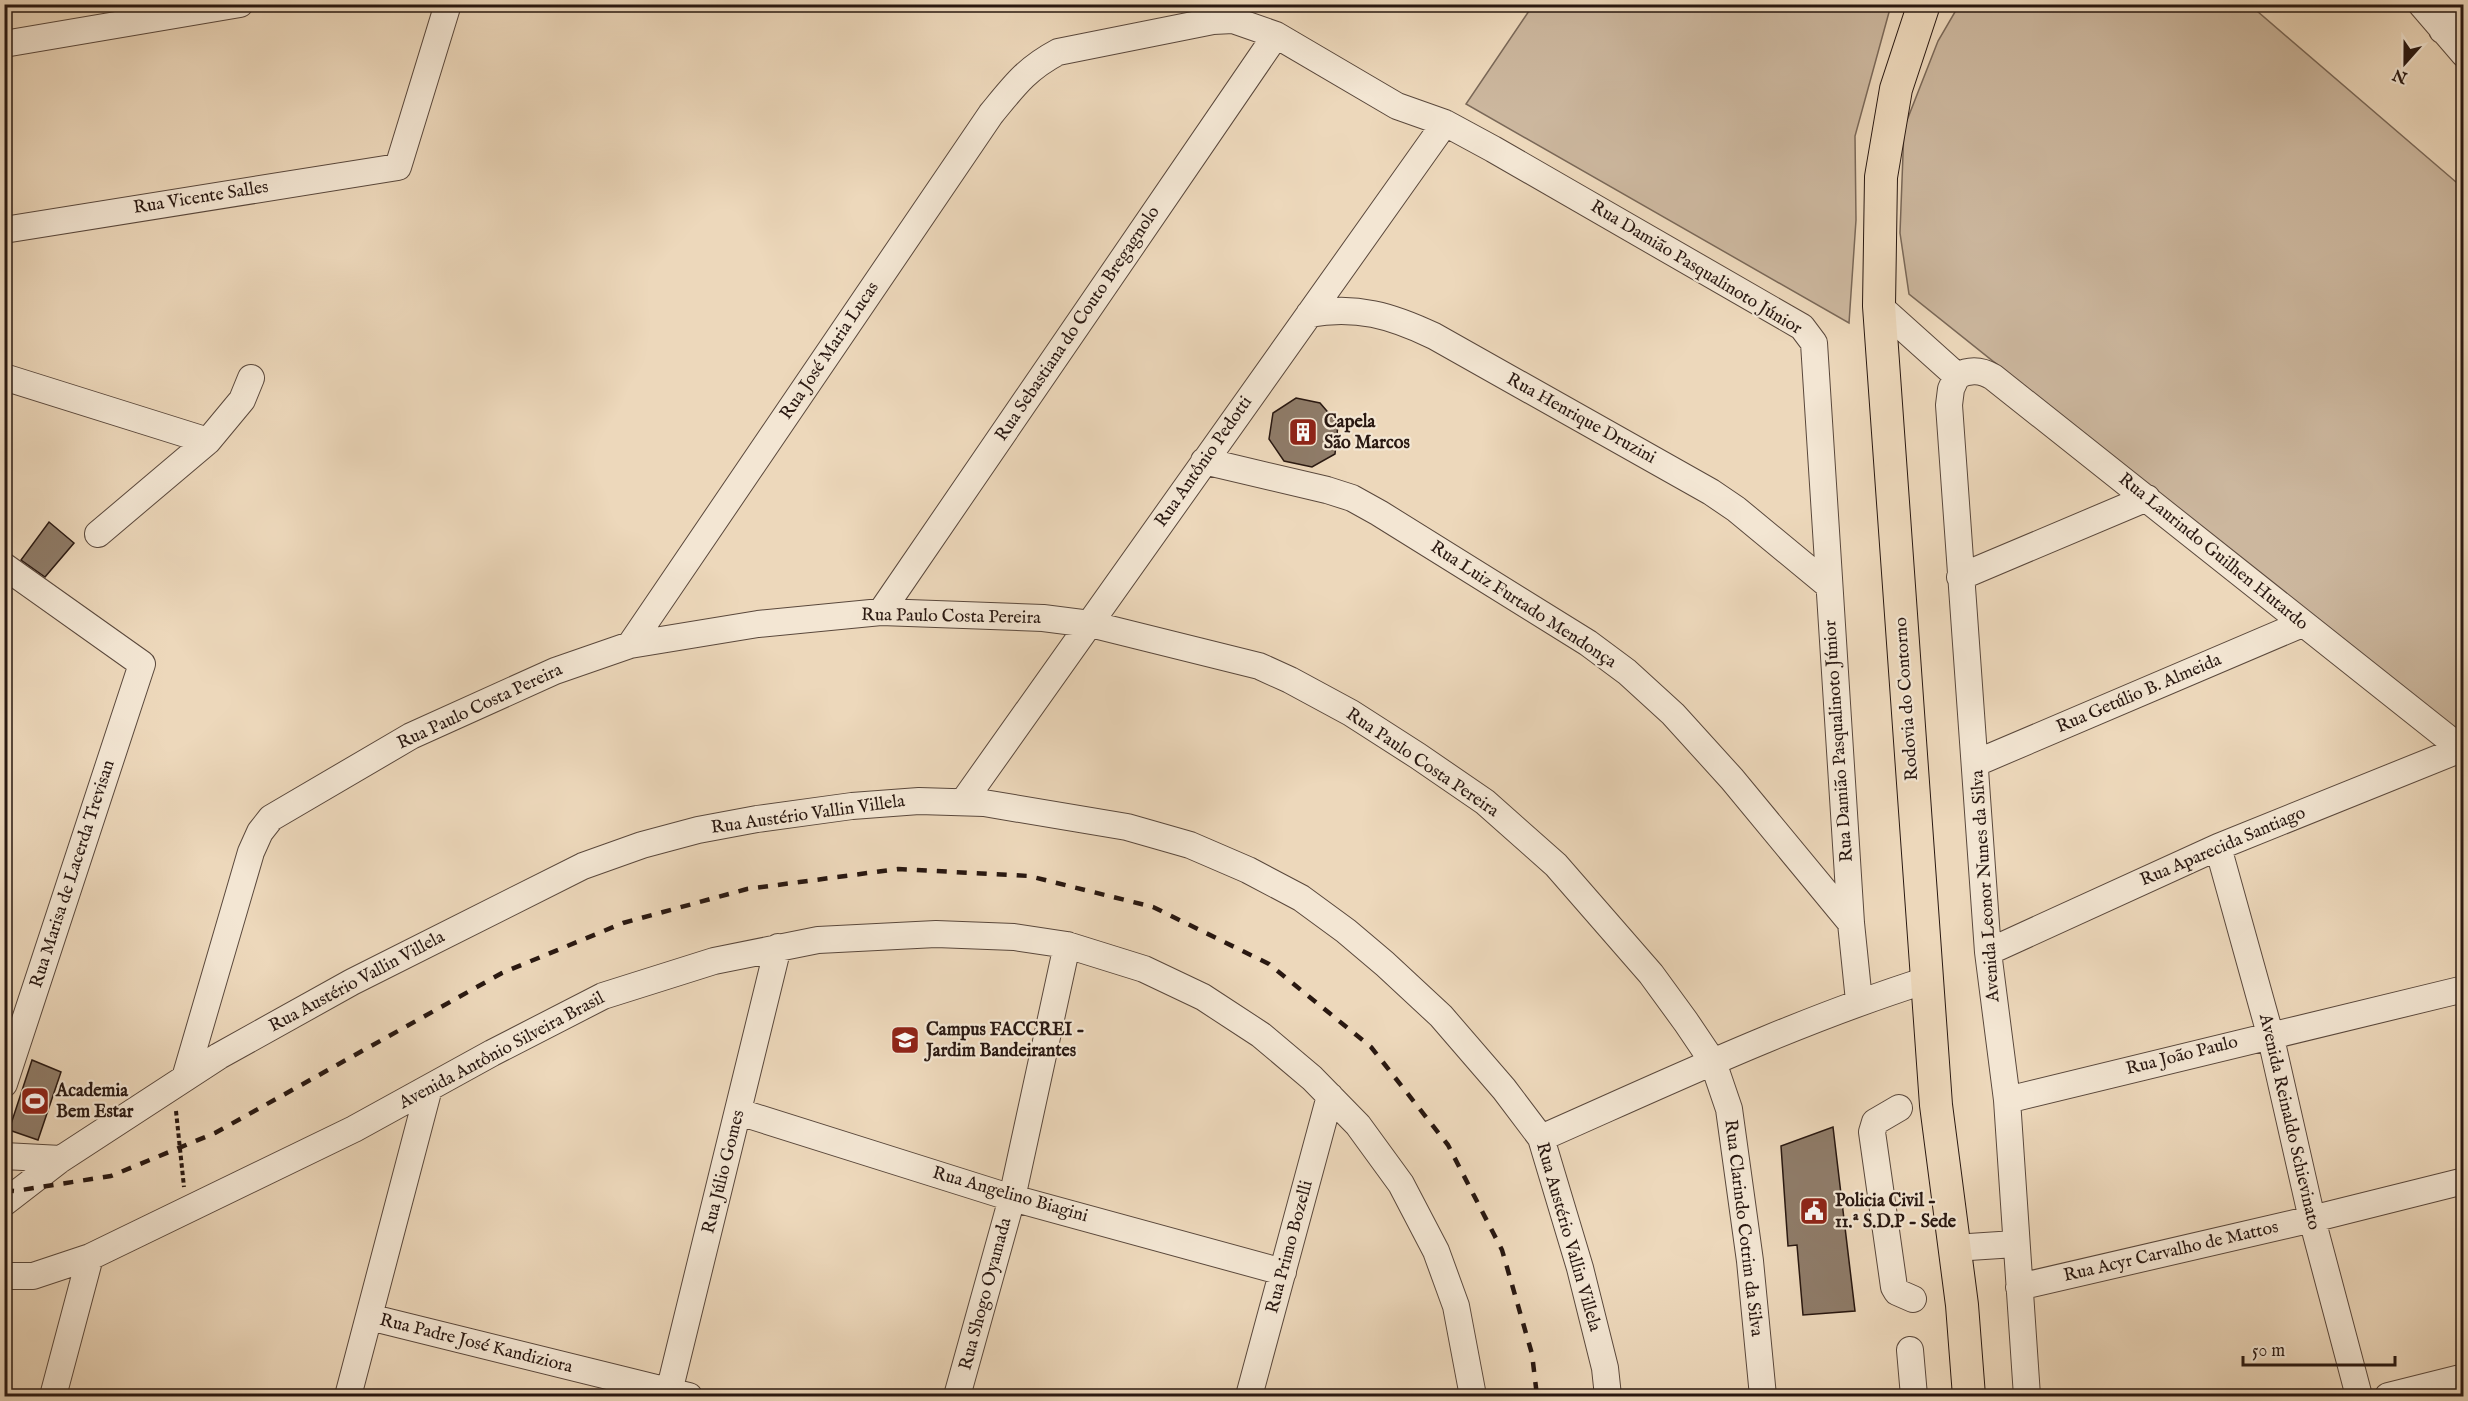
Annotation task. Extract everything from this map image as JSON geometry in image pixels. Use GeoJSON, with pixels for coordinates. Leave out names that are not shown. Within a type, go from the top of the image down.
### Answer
{"type":"FeatureCollection","features":[{"type":"Feature","properties":{"kind":"main road","name":"Rodovia do Contorno"},"geometry":{"type":"LineString","coordinates":[[1924,4],[1896,89],[1881,177],[1879,306],[1936,1105],[1962,1305],[1969,1396]]}},
{"type":"Feature","properties":{"kind":"street"},"geometry":{"type":"LineString","coordinates":[[4,44],[240,4]]}},
{"type":"Feature","properties":{"kind":"street","name":"Rua Vicente Salles"},"geometry":{"type":"LineString","coordinates":[[4,230],[398,167],[448,4]]}},
{"type":"Feature","properties":{"kind":"street"},"geometry":{"type":"LineString","coordinates":[[2421,4],[2463,54]]}},
{"type":"Feature","properties":{"kind":"street"},"geometry":{"type":"LineString","coordinates":[[2442,30],[2463,11]]}},
{"type":"Feature","properties":{"kind":"street","name":"Rua Damião Pasqualinoto Júnior"},"geometry":{"type":"LineString","coordinates":[[1036,63],[1058,52],[1079,46],[1213,21],[1233,20],[1276,35],[1396,106],[1445,123],[1802,327],[1814,343],[1851,923],[1859,1001]]}},
{"type":"Feature","properties":{"kind":"street","name":"Rua Sebastiana do Couto Bregagnolo"},"geometry":{"type":"LineString","coordinates":[[881,612],[1276,35]]}},
{"type":"Feature","properties":{"kind":"street","name":"Rua José Maria Lucas"},"geometry":{"type":"LineString","coordinates":[[630,645],[991,114],[1036,63]]}},
{"type":"Feature","properties":{"kind":"street","name":"Rua Antônio Pedotti"},"geometry":{"type":"LineString","coordinates":[[963,802],[1445,123]]}},
{"type":"Feature","properties":{"kind":"street"},"geometry":{"type":"LineString","coordinates":[[1879,306],[1957,376]]}},
{"type":"Feature","properties":{"kind":"street","name":"Rua Henrique Druzini"},"geometry":{"type":"LineString","coordinates":[[1309,314],[1332,309],[1380,315],[1404,322],[1434,336],[1711,492],[1736,509],[1828,585]]}},
{"type":"Feature","properties":{"kind":"street","name":"Rua Laurindo Guilhen Hutardo"},"geometry":{"type":"LineString","coordinates":[[1957,376],[1975,370],[1993,377],[2462,750]]}},
{"type":"Feature","properties":{"kind":"street","name":"Avenida Leonor Nunes da Silva"},"geometry":{"type":"LineString","coordinates":[[1957,376],[1951,389],[1949,405],[1960,577],[1976,763],[1988,952],[2007,1100],[2027,1396]]}},
{"type":"Feature","properties":{"kind":"street"},"geometry":{"type":"LineString","coordinates":[[4,377],[208,441]]}},
{"type":"Feature","properties":{"kind":"street"},"geometry":{"type":"LineString","coordinates":[[98,534],[208,441],[242,400],[251,378]]}},
{"type":"Feature","properties":{"kind":"street","name":"Rua Luiz Furtado Mendonça"},"geometry":{"type":"LineString","coordinates":[[1204,461],[1352,498],[1588,643],[1627,672],[1672,714],[1732,779],[1851,923]]}},
{"type":"Feature","properties":{"kind":"street"},"geometry":{"type":"LineString","coordinates":[[1960,577],[2147,498]]}},
{"type":"Feature","properties":{"kind":"street","name":"Rua Marisa de Lacerda Trevisan"},"geometry":{"type":"LineString","coordinates":[[4,566],[142,664],[4,1084]]}},
{"type":"Feature","properties":{"kind":"street","name":"Rua Paulo Costa Pereira"},"geometry":{"type":"LineString","coordinates":[[179,1082],[251,852],[260,832],[271,818],[411,736],[555,671],[630,645],[758,624],[881,612],[1021,617],[1090,624],[1225,656],[1259,666],[1290,680],[1361,719],[1485,802],[1564,874],[1651,974],[1713,1062]]}},
{"type":"Feature","properties":{"kind":"street","name":"Rua Getúlio B. Almeida"},"geometry":{"type":"LineString","coordinates":[[1976,763],[2302,624]]}},
{"type":"Feature","properties":{"kind":"street","name":"Rua Aparecida Santiago"},"geometry":{"type":"LineString","coordinates":[[1988,952],[2218,847],[2462,750]]}},
{"type":"Feature","properties":{"kind":"street","name":"Rua Austério Vallin Villela"},"geometry":{"type":"LineString","coordinates":[[4,1203],[61,1159],[219,1056],[352,982],[583,866],[698,830],[757,819],[864,805],[919,801],[984,803],[1127,827],[1190,845],[1248,870],[1300,898],[1346,931],[1441,1016],[1504,1089],[1541,1138],[1580,1268],[1605,1368],[1608,1396]]}},
{"type":"Feature","properties":{"kind":"street","name":"Avenida Reinaldo Schievinato"},"geometry":{"type":"LineString","coordinates":[[2218,847],[2270,1034],[2312,1219],[2359,1396]]}},
{"type":"Feature","properties":{"kind":"street","name":"Avenida Antônio Silveira Brasil"},"geometry":{"type":"LineString","coordinates":[[4,1276],[33,1276],[90,1257],[187,1212],[354,1129],[603,996],[714,961],[818,940],[936,934],[1014,937],[1067,945],[1144,969],[1203,997],[1261,1035],[1330,1096],[1358,1125],[1401,1184],[1436,1251],[1456,1306],[1473,1396]]}},
{"type":"Feature","properties":{"kind":"street","name":"Rua Shogo Oyamada"},"geometry":{"type":"LineString","coordinates":[[957,1396],[1012,1198],[1067,945]]}},
{"type":"Feature","properties":{"kind":"street","name":"Rua Júlio Gomes"},"geometry":{"type":"LineString","coordinates":[[675,1395],[778,947]]}},
{"type":"Feature","properties":{"kind":"street"},"geometry":{"type":"LineString","coordinates":[[1541,1138],[1859,1001],[1927,980]]}},
{"type":"Feature","properties":{"kind":"street","name":"Rua João Paulo"},"geometry":{"type":"LineString","coordinates":[[2007,1100],[2270,1034],[2463,989]]}},
{"type":"Feature","properties":{"kind":"street","name":"Rua Clarindo Cotrim da Silva"},"geometry":{"type":"LineString","coordinates":[[1713,1062],[1729,1109],[1738,1166],[1763,1396]]}},
{"type":"Feature","properties":{"kind":"street"},"geometry":{"type":"LineString","coordinates":[[348,1396],[429,1088]]}},
{"type":"Feature","properties":{"kind":"street","name":"Rua Primo Bozelli"},"geometry":{"type":"LineString","coordinates":[[1249,1396],[1330,1096]]}},
{"type":"Feature","properties":{"kind":"street"},"geometry":{"type":"LineString","coordinates":[[1899,1108],[1875,1122],[1872,1132],[1894,1287],[1897,1292],[1913,1299]]}},
{"type":"Feature","properties":{"kind":"street","name":"Rua Angelino Biagini"},"geometry":{"type":"LineString","coordinates":[[739,1112],[1012,1198],[1283,1272]]}},
{"type":"Feature","properties":{"kind":"street"},"geometry":{"type":"LineString","coordinates":[[4,1156],[61,1159]]}},
{"type":"Feature","properties":{"kind":"street","name":"Rua Acyr Carvalho de Mattos"},"geometry":{"type":"LineString","coordinates":[[2019,1287],[2312,1219],[2463,1180]]}},
{"type":"Feature","properties":{"kind":"street"},"geometry":{"type":"LineString","coordinates":[[1954,1248],[2015,1245]]}},
{"type":"Feature","properties":{"kind":"street"},"geometry":{"type":"LineString","coordinates":[[53,1396],[90,1257]]}},
{"type":"Feature","properties":{"kind":"street","name":"Rua Padre José Kandiziora"},"geometry":{"type":"LineString","coordinates":[[369,1317],[675,1395]]}},
{"type":"Feature","properties":{"kind":"street"},"geometry":{"type":"LineString","coordinates":[[1910,1350],[1914,1396]]}},
{"type":"Feature","properties":{"kind":"street"},"geometry":{"type":"LineString","coordinates":[[2388,1396],[2463,1377]]}},
{"type":"Feature","properties":{"kind":"path"},"geometry":{"type":"LineString","coordinates":[[179,1082],[187,1212]]}},
{"type":"Feature","properties":{"kind":"shaded area"},"geometry":{"type":"Polygon","coordinates":[[[1533,5],[1891,5],[1855,136],[1856,220],[1849,323],[1466,104],[1533,5]]]}},
{"type":"Feature","properties":{"kind":"shaded area"},"geometry":{"type":"Polygon","coordinates":[[[1959,5],[2250,5],[2463,188],[2463,737],[1909,294],[1900,233],[1904,128],[1938,41],[1959,5]]]}},
{"type":"Feature","properties":{"kind":"building","name":"Capela São Marcos"},"geometry":{"type":"Polygon","coordinates":[[[1296,398],[1320,403],[1338,424],[1335,454],[1312,467],[1284,461],[1269,439],[1273,413],[1296,398]]]}},
{"type":"Feature","properties":{"kind":"building"},"geometry":{"type":"Polygon","coordinates":[[[49,522],[74,543],[45,577],[21,560],[49,522]]]}},
{"type":"Feature","properties":{"kind":"building","name":"Academia Bem Estar"},"geometry":{"type":"Polygon","coordinates":[[[32,1060],[61,1072],[38,1140],[9,1130],[32,1060]]]}},
{"type":"Feature","properties":{"kind":"building","name":"Policia Civil - 11.ª S.D.P - Sede"},"geometry":{"type":"Polygon","coordinates":[[[1833,1127],[1855,1311],[1803,1315],[1797,1245],[1788,1246],[1781,1146],[1833,1127]]]}},
{"type":"Feature","properties":{"kind":"railway"},"geometry":{"type":"LineString","coordinates":[[4,1190],[15,1191],[111,1176],[215,1133],[502,973],[623,923],[747,889],[898,869],[1029,876],[1153,907],[1269,964],[1371,1047],[1448,1145],[1502,1250],[1532,1354],[1537,1396]]}},
{"type":"Feature","properties":{"kind":"place","name":"Capela São Marcos"},"geometry":{"type":"Point","coordinates":[1303,432]}},
{"type":"Feature","properties":{"kind":"place","name":"Campus FACCREI - Jardim Bandeirantes"},"geometry":{"type":"Point","coordinates":[905,1040]}},
{"type":"Feature","properties":{"kind":"place","name":"Academia Bem Estar"},"geometry":{"type":"Point","coordinates":[35,1101]}},
{"type":"Feature","properties":{"kind":"place","name":"Policia Civil - 11.ª S.D.P - Sede"},"geometry":{"type":"Point","coordinates":[1814,1211]}}]}
